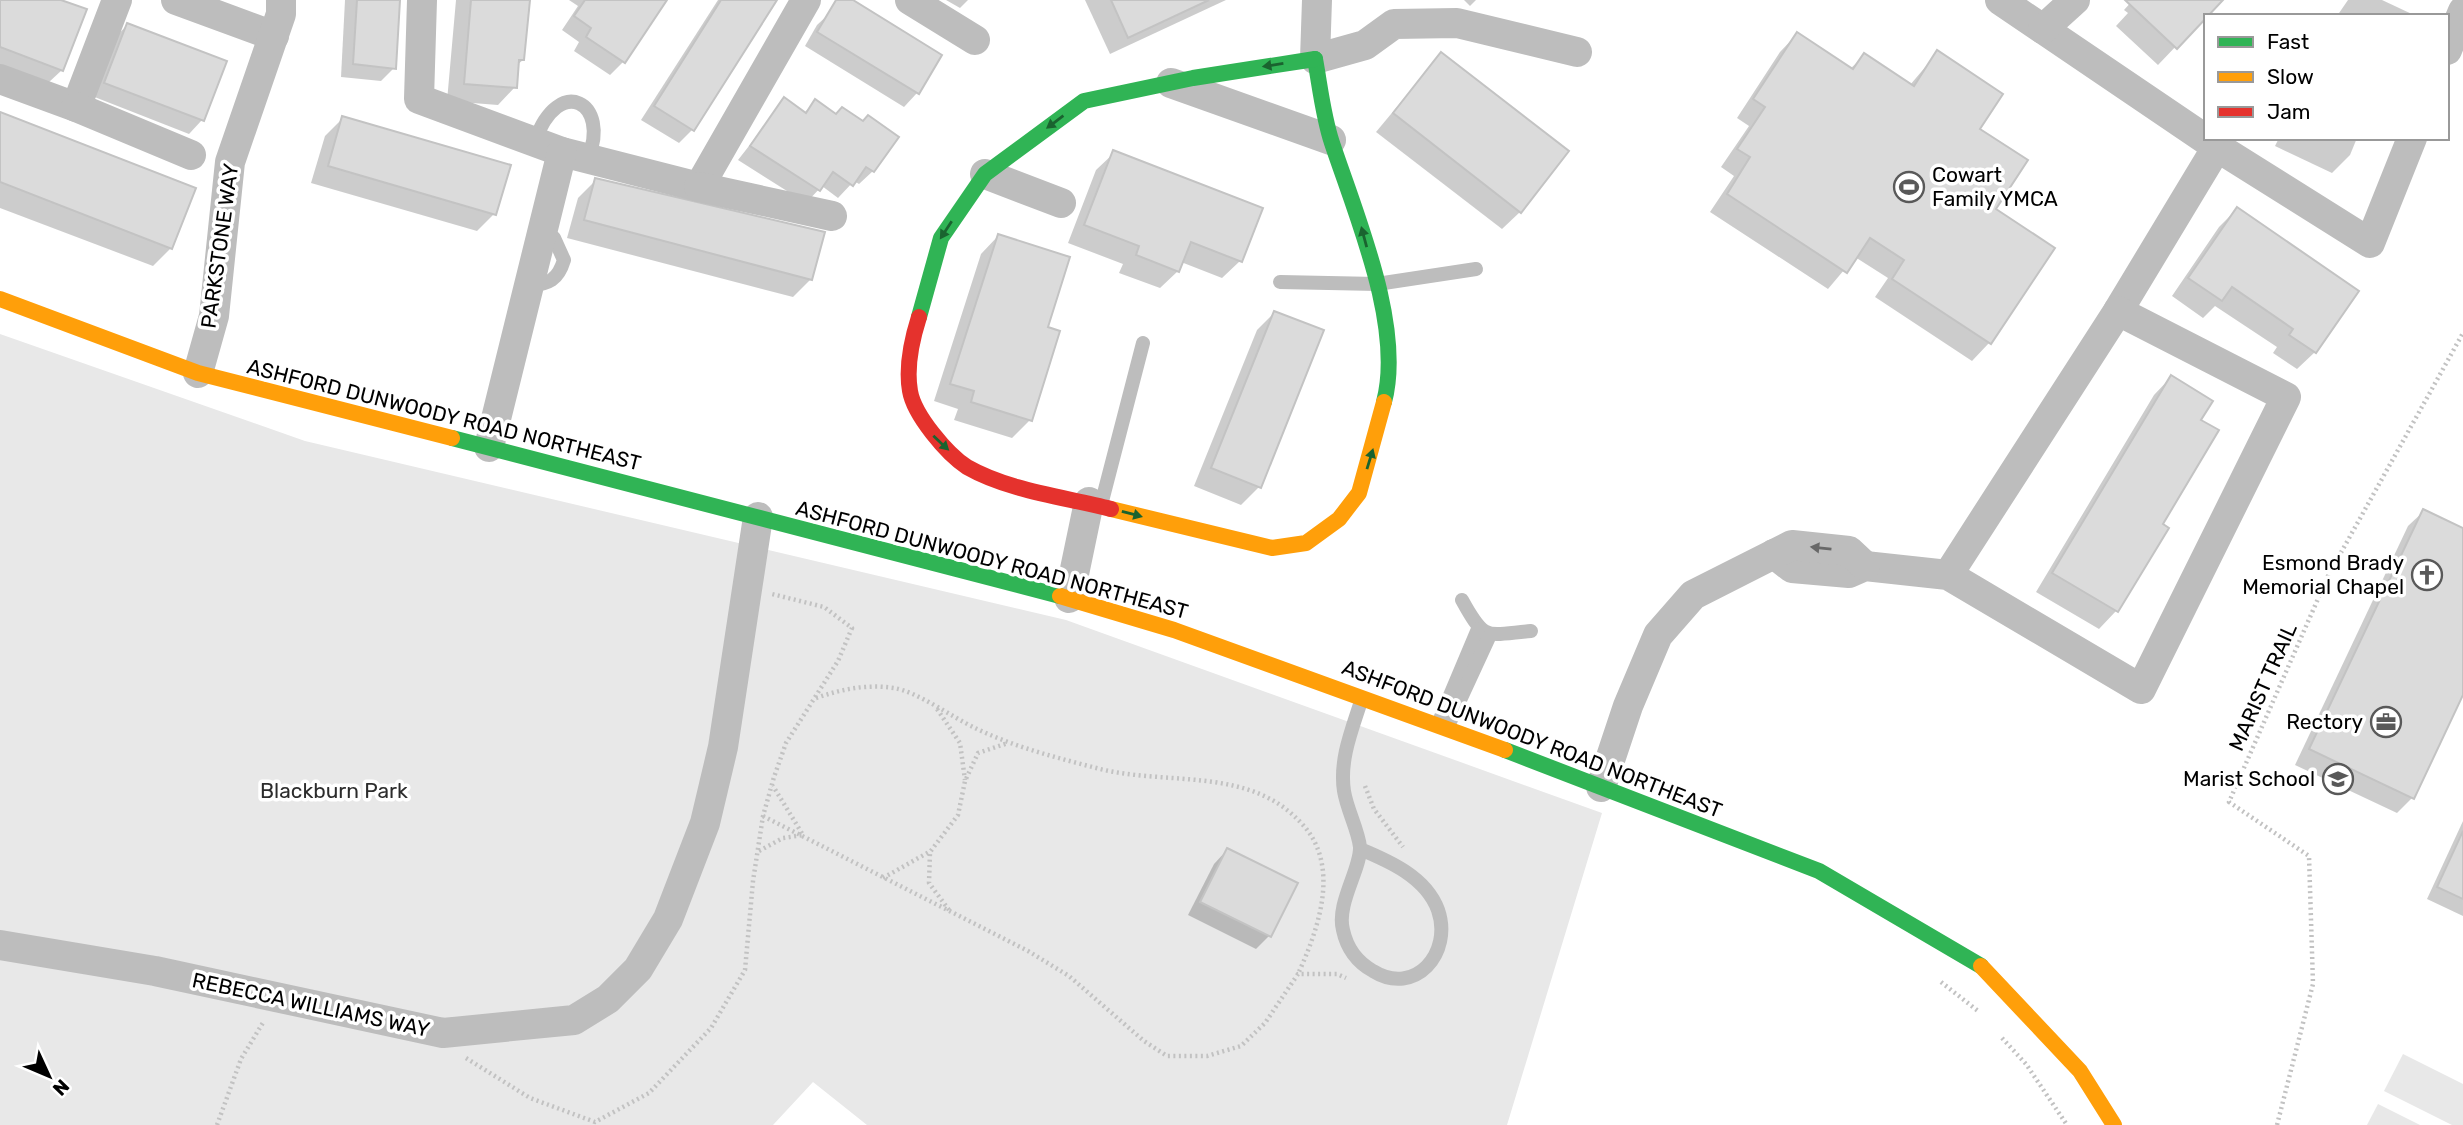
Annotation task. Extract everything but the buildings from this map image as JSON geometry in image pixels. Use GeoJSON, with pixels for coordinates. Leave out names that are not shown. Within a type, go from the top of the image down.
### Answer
{"type":"FeatureCollection","features":[{"type":"Feature","properties":{"kind":"main road"},"geometry":{"type":"LineString","coordinates":[[1315,59],[1331,140],[1357,211],[1384,310],[1388,386],[1359,493],[1339,519],[1306,543],[1272,548],[1006,483],[966,466],[930,433],[911,392],[912,340],[940,238],[985,174],[1084,101],[1171,82],[1315,59]]}},
{"type":"Feature","properties":{"kind":"main road","name":"ASHFORD DUNWOODY ROAD NORTHEAST"},"geometry":{"type":"LineString","coordinates":[[0,299],[198,373],[1069,598],[1174,630],[1363,696],[1819,871],[1983,967],[2080,1071],[2113,1125]]}},
{"type":"Feature","properties":{"kind":"street"},"geometry":{"type":"LineString","coordinates":[[76,107],[117,0]]}},
{"type":"Feature","properties":{"kind":"street"},"geometry":{"type":"LineString","coordinates":[[176,0],[274,36]]}},
{"type":"Feature","properties":{"kind":"street","name":"PARKSTONE WAY"},"geometry":{"type":"LineString","coordinates":[[198,373],[214,316],[230,162],[281,14],[281,0]]}},
{"type":"Feature","properties":{"kind":"street"},"geometry":{"type":"LineString","coordinates":[[422,0],[419,99],[562,150],[699,187],[832,216]]}},
{"type":"Feature","properties":{"kind":"street"},"geometry":{"type":"LineString","coordinates":[[699,187],[806,0]]}},
{"type":"Feature","properties":{"kind":"street"},"geometry":{"type":"LineString","coordinates":[[910,0],[975,40]]}},
{"type":"Feature","properties":{"kind":"street"},"geometry":{"type":"LineString","coordinates":[[1317,0],[1315,59],[1366,46],[1395,24],[1457,23],[1577,52]]}},
{"type":"Feature","properties":{"kind":"street"},"geometry":{"type":"LineString","coordinates":[[2000,0],[2204,138]]}},
{"type":"Feature","properties":{"kind":"street"},"geometry":{"type":"LineString","coordinates":[[2043,29],[2075,0]]}},
{"type":"Feature","properties":{"kind":"street"},"geometry":{"type":"LineString","coordinates":[[2449,45],[2463,11]]}},
{"type":"Feature","properties":{"kind":"street"},"geometry":{"type":"LineString","coordinates":[[0,79],[191,155]]}},
{"type":"Feature","properties":{"kind":"street"},"geometry":{"type":"LineString","coordinates":[[1171,82],[1331,140]]}},
{"type":"Feature","properties":{"kind":"street"},"geometry":{"type":"LineString","coordinates":[[2207,140],[2370,243],[2411,140]]}},
{"type":"Feature","properties":{"kind":"street"},"geometry":{"type":"LineString","coordinates":[[1948,575],[2118,311],[2217,147]]}},
{"type":"Feature","properties":{"kind":"street"},"geometry":{"type":"LineString","coordinates":[[489,447],[562,150]]}},
{"type":"Feature","properties":{"kind":"street"},"geometry":{"type":"LineString","coordinates":[[985,174],[1061,203]]}},
{"type":"Feature","properties":{"kind":"street"},"geometry":{"type":"LineString","coordinates":[[1601,787],[1628,706],[1658,635],[1693,595],[1792,545],[1849,551],[1865,566],[1948,575],[2141,689],[2286,397],[2118,311]]}},
{"type":"Feature","properties":{"kind":"street"},"geometry":{"type":"LineString","coordinates":[[1069,598],[1095,504]]}},
{"type":"Feature","properties":{"kind":"street","name":"REBECCA WILLIAMS WAY"},"geometry":{"type":"LineString","coordinates":[[0,945],[155,971],[443,1033],[574,1020],[608,999],[638,969],[668,919],[705,823],[723,747],[758,517]]}},
{"type":"Feature","properties":{"kind":"lane"},"geometry":{"type":"LineString","coordinates":[[1280,282],[1377,284],[1476,269]]}},
{"type":"Feature","properties":{"kind":"lane"},"geometry":{"type":"LineString","coordinates":[[1095,504],[1143,343]]}},
{"type":"Feature","properties":{"kind":"lane"},"geometry":{"type":"LineString","coordinates":[[1462,600],[1484,632]]}},
{"type":"Feature","properties":{"kind":"lane"},"geometry":{"type":"LineString","coordinates":[[1484,632],[1531,631]]}},
{"type":"Feature","properties":{"kind":"lane"},"geometry":{"type":"LineString","coordinates":[[1443,726],[1484,632]]}},
{"type":"Feature","properties":{"kind":"lane"},"geometry":{"type":"LineString","coordinates":[[1360,849],[1393,863],[1419,883],[1437,908],[1442,935],[1435,960],[1411,978],[1388,981],[1356,961],[1342,928],[1346,890],[1360,849],[1343,788],[1345,753],[1363,696]]}},
{"type":"Feature","properties":{"kind":"path","name":"MARIST TRAIL"},"geometry":{"type":"LineString","coordinates":[[2277,1125],[2313,984],[2309,856],[2229,802],[2328,576],[2463,333]]}},
{"type":"Feature","properties":{"kind":"path"},"geometry":{"type":"LineString","coordinates":[[746,587],[824,607],[852,628],[838,661],[786,743],[763,816]]}},
{"type":"Feature","properties":{"kind":"path"},"geometry":{"type":"LineString","coordinates":[[816,698],[847,687],[896,688],[1009,743],[1103,770],[1148,777],[1236,784],[1276,800],[1305,826],[1322,858],[1317,933],[1298,974]]}},
{"type":"Feature","properties":{"kind":"path"},"geometry":{"type":"LineString","coordinates":[[935,707],[960,743],[965,781]]}},
{"type":"Feature","properties":{"kind":"path"},"geometry":{"type":"LineString","coordinates":[[883,878],[930,852],[958,815],[965,781],[978,752],[1009,743]]}},
{"type":"Feature","properties":{"kind":"path"},"geometry":{"type":"LineString","coordinates":[[759,851],[783,838],[803,835],[772,786]]}},
{"type":"Feature","properties":{"kind":"path"},"geometry":{"type":"LineString","coordinates":[[930,852],[929,883],[951,912]]}},
{"type":"Feature","properties":{"kind":"green space","name":"Blackburn Park"},"geometry":{"type":"Polygon","coordinates":[[[0,334],[305,441],[1066,620],[1602,813],[1507,1125],[867,1125],[813,1082],[773,1125],[0,1125],[0,334]]]}},
{"type":"Feature","properties":{"kind":"green space"},"geometry":{"type":"Polygon","coordinates":[[[2403,1054],[2463,1084],[2463,1125],[2452,1125],[2384,1091],[2403,1054]]]}},
{"type":"Feature","properties":{"kind":"green space"},"geometry":{"type":"Polygon","coordinates":[[[2378,1104],[2420,1125],[2367,1125],[2378,1104]]]}},
{"type":"Feature","properties":{"kind":"traffic: fast"},"geometry":{"type":"LineString","coordinates":[[1315,59],[1329,133],[1364,237],[1383,306],[1388,340],[1384,402]]}},
{"type":"Feature","properties":{"kind":"traffic: fast"},"geometry":{"type":"LineString","coordinates":[[919,317],[941,238],[985,174],[1084,101],[1193,78],[1315,59]]}},
{"type":"Feature","properties":{"kind":"traffic: fast"},"geometry":{"type":"LineString","coordinates":[[452,438],[1060,596]]}},
{"type":"Feature","properties":{"kind":"traffic: fast"},"geometry":{"type":"LineString","coordinates":[[1505,750],[1819,871],[1981,966]]}},
{"type":"Feature","properties":{"kind":"traffic: slow"},"geometry":{"type":"LineString","coordinates":[[0,299],[198,373],[452,438]]}},
{"type":"Feature","properties":{"kind":"traffic: slow"},"geometry":{"type":"LineString","coordinates":[[1111,509],[1272,548],[1306,543],[1339,519],[1359,493],[1384,402]]}},
{"type":"Feature","properties":{"kind":"traffic: slow"},"geometry":{"type":"LineString","coordinates":[[1060,596],[1174,630],[1505,750]]}},
{"type":"Feature","properties":{"kind":"traffic: slow"},"geometry":{"type":"LineString","coordinates":[[1981,966],[2080,1071],[2114,1125]]}},
{"type":"Feature","properties":{"kind":"traffic: jam"},"geometry":{"type":"LineString","coordinates":[[919,317],[910,354],[910,391],[918,411],[932,433],[950,453],[967,467],[1001,482],[1111,509]]}},
{"type":"Feature","properties":{"kind":"place","name":"Cowart Family YMCA"},"geometry":{"type":"Point","coordinates":[1909,187]}},
{"type":"Feature","properties":{"kind":"place","name":"Esmond Brady Memorial Chapel"},"geometry":{"type":"Point","coordinates":[2427,575]}},
{"type":"Feature","properties":{"kind":"place","name":"Rectory"},"geometry":{"type":"Point","coordinates":[2386,722]}},
{"type":"Feature","properties":{"kind":"place","name":"Marist School"},"geometry":{"type":"Point","coordinates":[2338,779]}}]}
